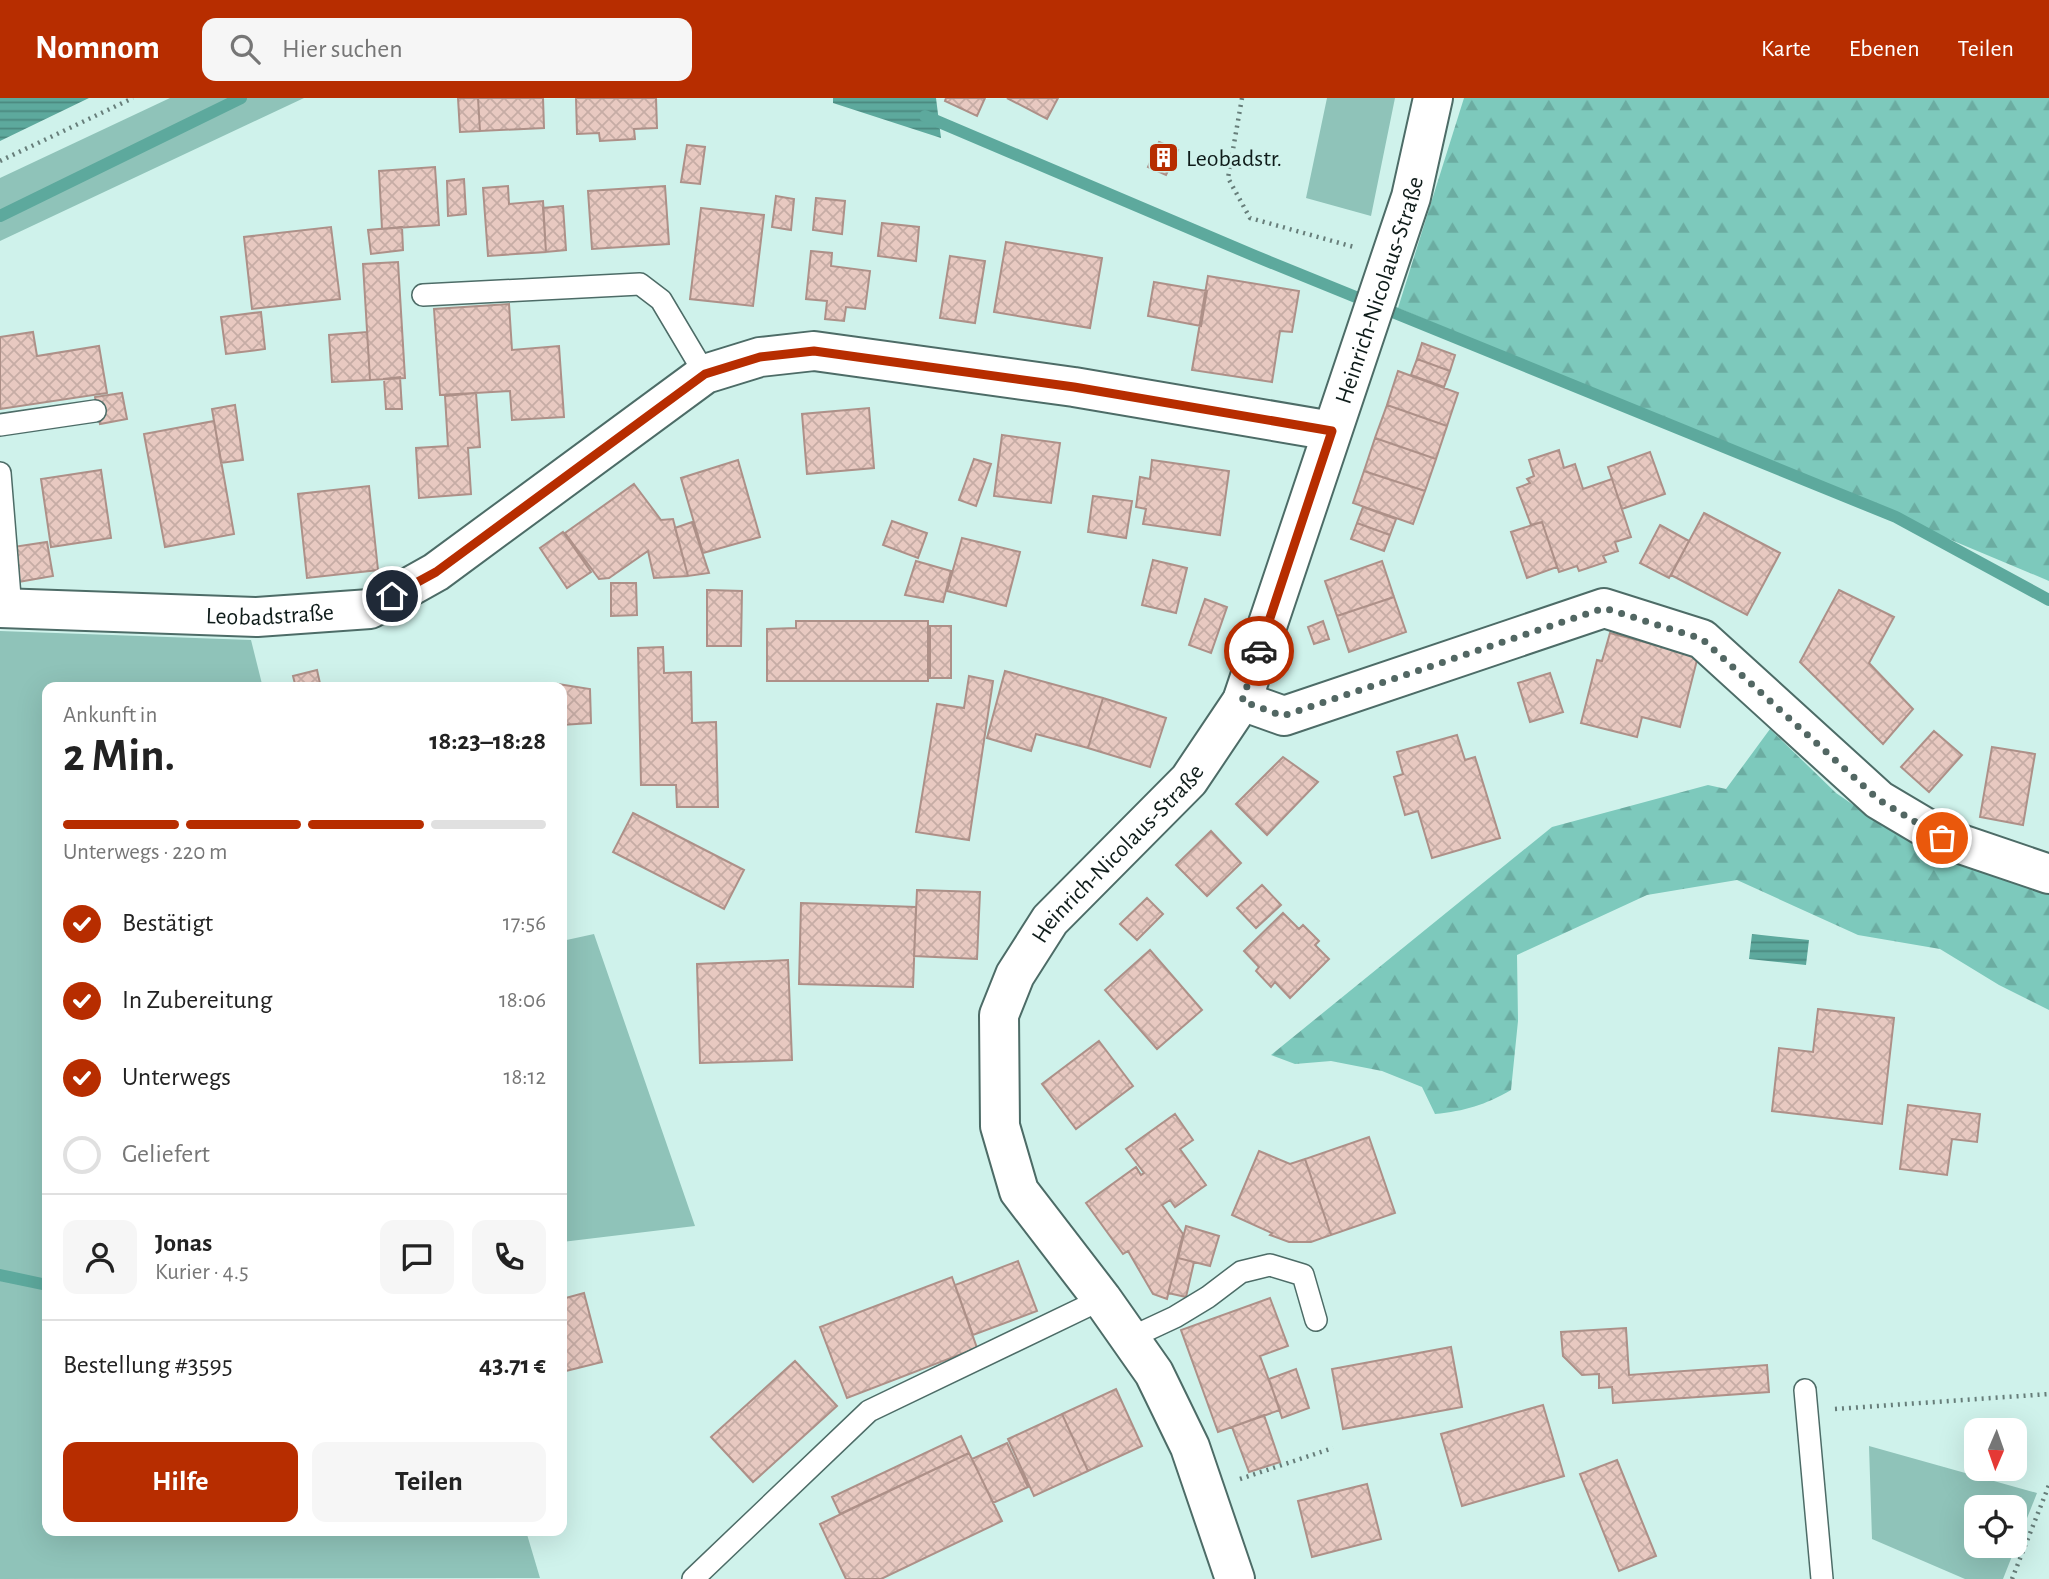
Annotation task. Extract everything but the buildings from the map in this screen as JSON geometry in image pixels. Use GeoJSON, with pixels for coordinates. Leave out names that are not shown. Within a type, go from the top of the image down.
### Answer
{"type":"FeatureCollection","features":[{"type":"Feature","properties":{"kind":"street","name":"Heinrich-Nicolaus-Straße"},"geometry":{"type":"LineString","coordinates":[[1235,1579],[1190,1447],[1154,1373],[1102,1298],[1019,1191],[1000,1126],[999,1014],[1015,975],[1050,920],[1189,780],[1242,701],[1411,197],[1433,98]]}},
{"type":"Feature","properties":{"kind":"street","name":"Leobadstraße"},"geometry":{"type":"LineString","coordinates":[[6,608],[257,617],[370,608],[436,572],[705,374],[760,357],[814,351],[1074,387],[1332,431]]}},
{"type":"Feature","properties":{"kind":"street"},"geometry":{"type":"LineString","coordinates":[[1242,701],[1283,716],[1604,608],[1702,639],[1879,800],[1942,838],[2049,874]]}},
{"type":"Feature","properties":{"kind":"lane"},"geometry":{"type":"LineString","coordinates":[[423,295],[640,284],[661,300],[705,374]]}},
{"type":"Feature","properties":{"kind":"lane"},"geometry":{"type":"LineString","coordinates":[[0,425],[95,411]]}},
{"type":"Feature","properties":{"kind":"lane","name":"Leobadstraße"},"geometry":{"type":"LineString","coordinates":[[0,473],[6,608]]}},
{"type":"Feature","properties":{"kind":"lane"},"geometry":{"type":"LineString","coordinates":[[1130,1338],[1209,1297],[1241,1272],[1270,1265],[1303,1275],[1316,1320]]}},
{"type":"Feature","properties":{"kind":"lane"},"geometry":{"type":"LineString","coordinates":[[693,1579],[869,1411],[1102,1298]]}},
{"type":"Feature","properties":{"kind":"lane"},"geometry":{"type":"LineString","coordinates":[[1805,1390],[1822,1579]]}},
{"type":"Feature","properties":{"kind":"path"},"geometry":{"type":"LineString","coordinates":[[0,160],[133,98]]}},
{"type":"Feature","properties":{"kind":"path"},"geometry":{"type":"LineString","coordinates":[[1242,98],[1228,178],[1250,218],[1358,248]]}},
{"type":"Feature","properties":{"kind":"path"},"geometry":{"type":"LineString","coordinates":[[1807,1412],[2049,1394]]}},
{"type":"Feature","properties":{"kind":"path"},"geometry":{"type":"LineString","coordinates":[[1249,1476],[1333,1448]]}},
{"type":"Feature","properties":{"kind":"path"},"geometry":{"type":"LineString","coordinates":[[2012,1579],[2049,1485]]}},
{"type":"Feature","properties":{"kind":"shaded area"},"geometry":{"type":"Polygon","coordinates":[[[0,98],[89,98],[0,141],[0,98]]]}},
{"type":"Feature","properties":{"kind":"shaded area"},"geometry":{"type":"Polygon","coordinates":[[[170,98],[304,98],[0,241],[0,178],[170,98]]]}},
{"type":"Feature","properties":{"kind":"shaded area"},"geometry":{"type":"Polygon","coordinates":[[[833,98],[936,98],[941,138],[833,103],[833,98]]]}},
{"type":"Feature","properties":{"kind":"shaded area"},"geometry":{"type":"Polygon","coordinates":[[[1327,98],[1395,98],[1371,216],[1306,198],[1327,98]]]}},
{"type":"Feature","properties":{"kind":"shaded area"},"geometry":{"type":"Polygon","coordinates":[[[0,631],[251,640],[262,682],[42,682],[42,1536],[527,1536],[540,1578],[0,1579],[0,631]]]}},
{"type":"Feature","properties":{"kind":"shaded area"},"geometry":{"type":"Polygon","coordinates":[[[594,934],[695,1226],[567,1241],[567,940],[594,934]]]}},
{"type":"Feature","properties":{"kind":"shaded area"},"geometry":{"type":"Polygon","coordinates":[[[1752,934],[1809,940],[1806,965],[1749,959],[1752,934]]]}},
{"type":"Feature","properties":{"kind":"shaded area"},"geometry":{"type":"Polygon","coordinates":[[[1869,1446],[1964,1473],[1964,1481],[1994,1481],[2037,1493],[2027,1518],[2027,1495],[1964,1495],[1964,1558],[2011,1558],[2003,1579],[1965,1579],[1872,1539],[1869,1446]]]}},
{"type":"Feature","properties":{"kind":"green space"},"geometry":{"type":"Polygon","coordinates":[[[1464,98],[2049,98],[2049,581],[1398,308],[1464,98]]]}},
{"type":"Feature","properties":{"kind":"green space"},"geometry":{"type":"Polygon","coordinates":[[[1770,729],[1836,793],[1930,853],[1980,870],[2049,884],[2049,1010],[1999,985],[1940,949],[1858,935],[1737,880],[1647,895],[1517,955],[1518,1021],[1511,1090],[1492,1100],[1465,1109],[1435,1114],[1422,1087],[1382,1071],[1331,1061],[1295,1064],[1271,1055],[1552,827],[1708,785],[1726,789],[1770,729]]]}},
{"type":"Feature","properties":{"kind":"waterway"},"geometry":{"type":"LineString","coordinates":[[0,216],[241,98]]}},
{"type":"Feature","properties":{"kind":"waterway"},"geometry":{"type":"LineString","coordinates":[[925,116],[1255,256],[1896,517],[2049,600]]}},
{"type":"Feature","properties":{"kind":"waterway"},"geometry":{"type":"LineString","coordinates":[[0,1275],[42,1284]]}},
{"type":"Feature","properties":{"kind":"way so far"},"geometry":{"type":"LineString","coordinates":[[1259,651],[1242,701],[1283,716],[1604,608],[1702,639],[1879,800],[1942,838]]}},
{"type":"Feature","properties":{"kind":"place","name":"Leobadstr."},"geometry":{"type":"Point","coordinates":[1163,158]}},
{"type":"Feature","properties":{"kind":"route"},"geometry":{"type":"LineString","coordinates":[[392,596],[436,572],[705,374],[760,357],[814,351],[1074,387],[1332,431],[1259,651]]}}]}
